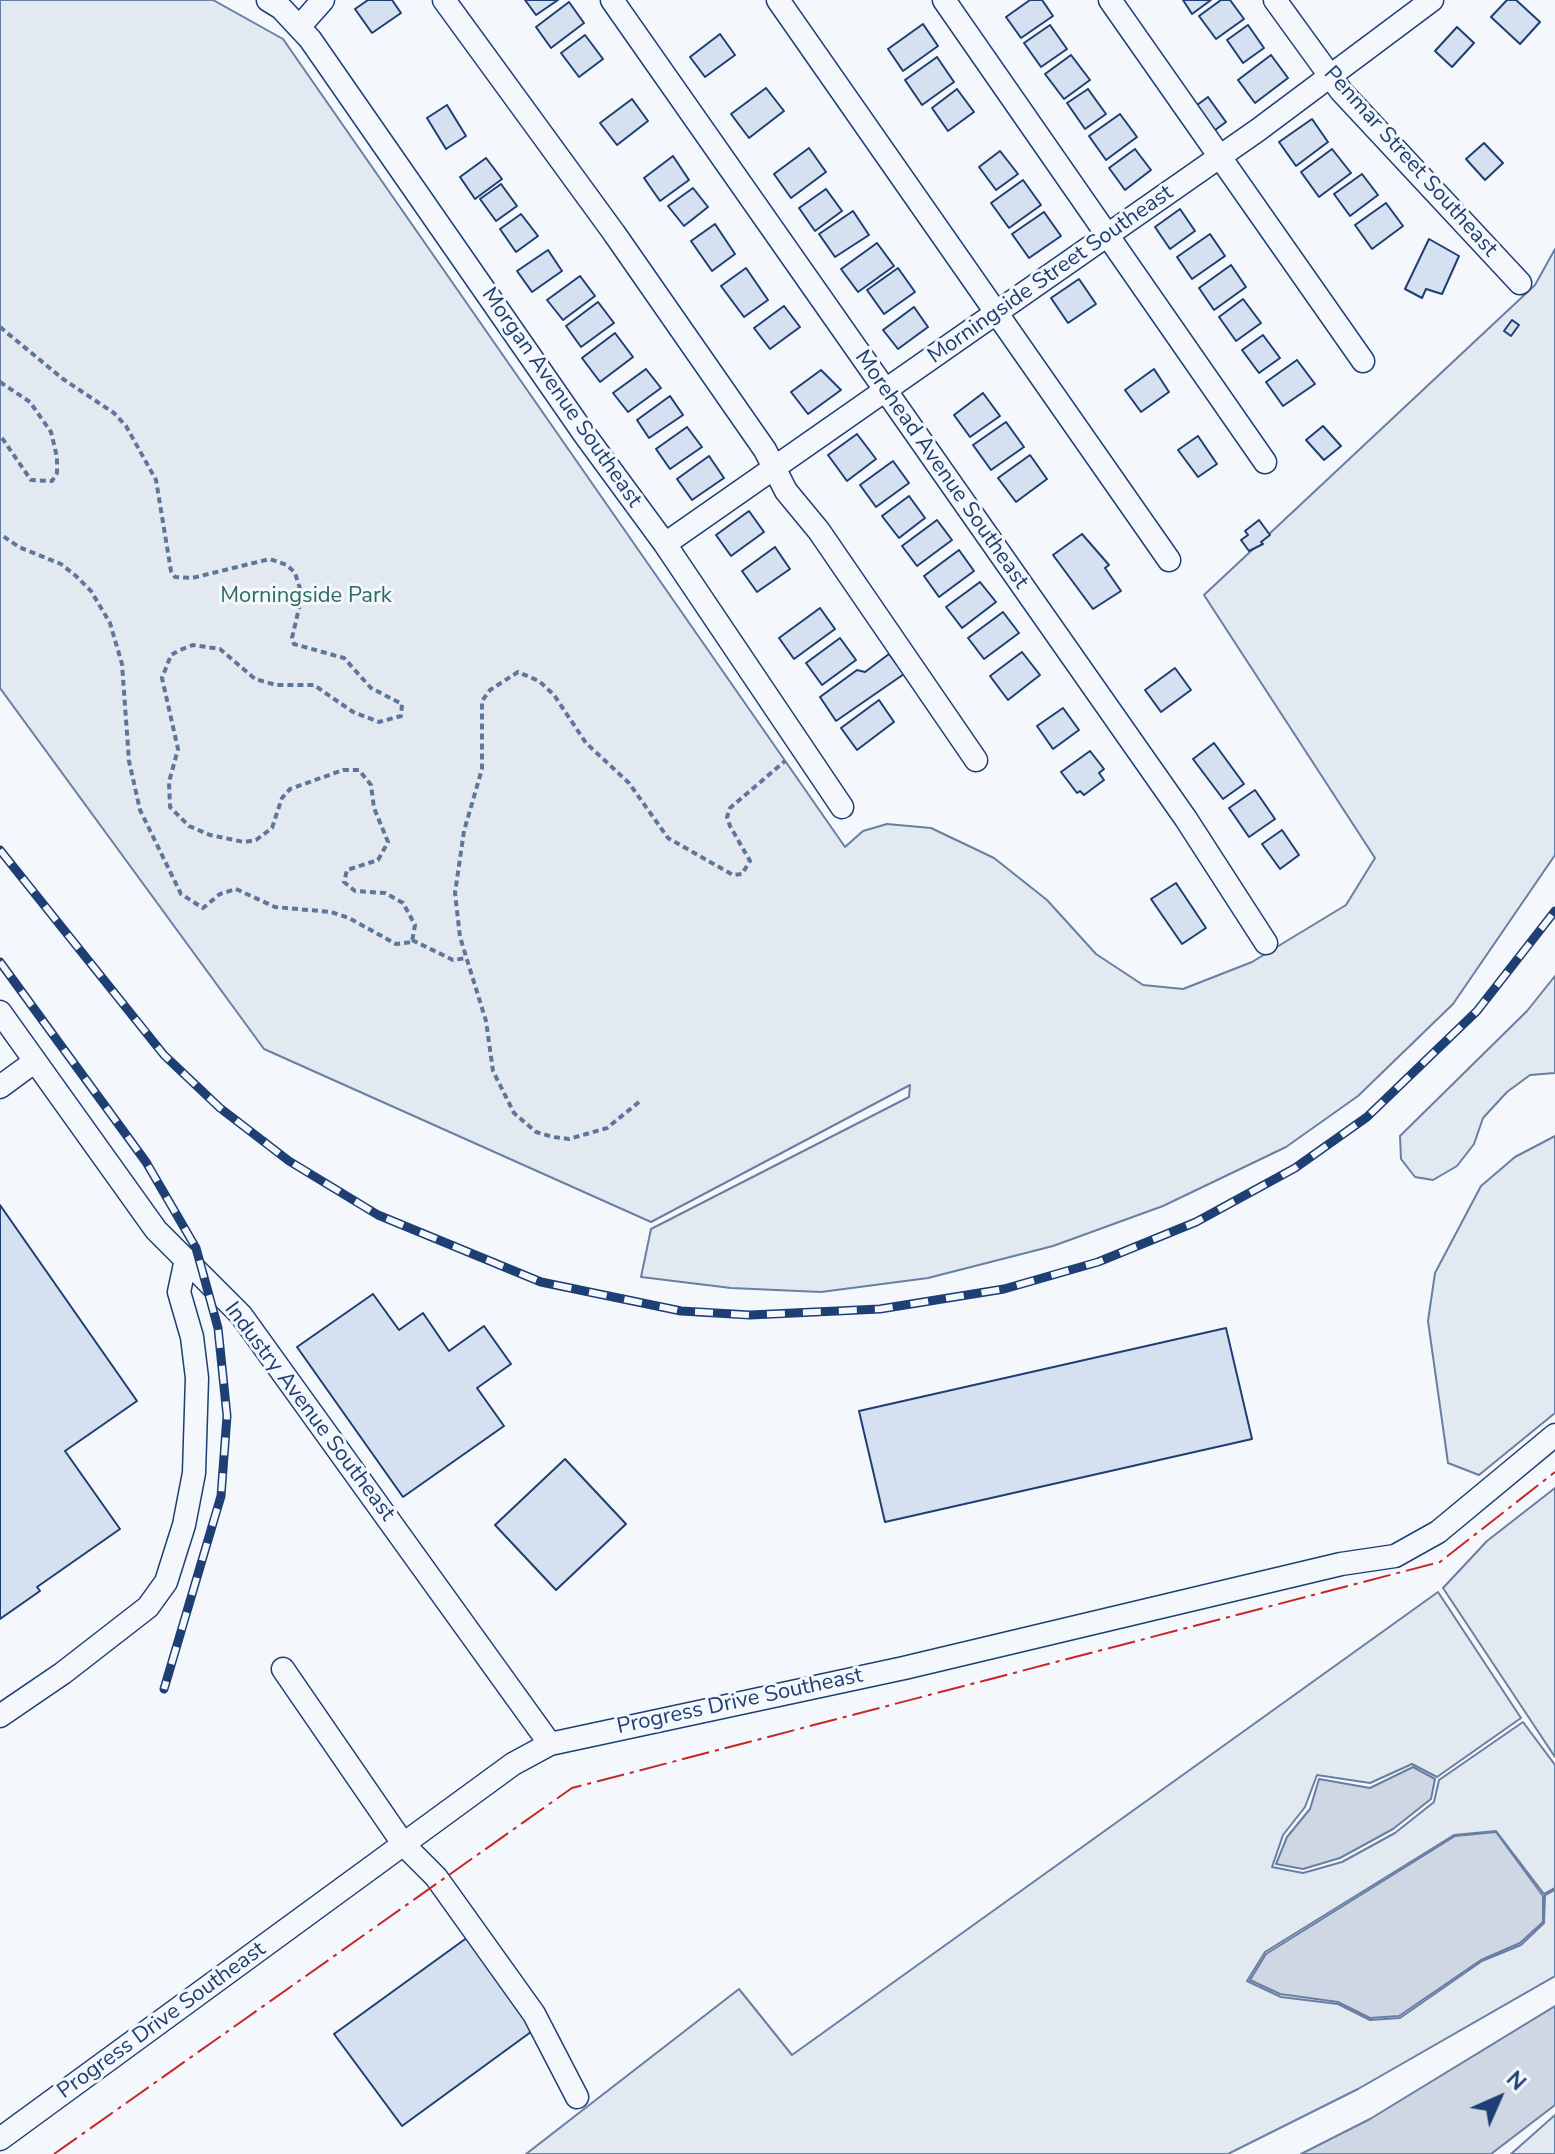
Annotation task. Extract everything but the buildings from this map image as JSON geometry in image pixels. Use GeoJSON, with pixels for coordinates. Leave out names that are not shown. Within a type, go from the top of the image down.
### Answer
{"type":"FeatureCollection","features":[{"type":"Feature","properties":{"kind":"street","name":"Morgan Avenue Southeast"},"geometry":{"type":"LineString","coordinates":[[268,0],[300,26],[665,544],[842,807]]}},
{"type":"Feature","properties":{"kind":"street"},"geometry":{"type":"LineString","coordinates":[[300,26],[323,0]]}},
{"type":"Feature","properties":{"kind":"street"},"geometry":{"type":"LineString","coordinates":[[444,0],[614,233],[775,468],[786,491],[826,541],[976,760]]}},
{"type":"Feature","properties":{"kind":"street","name":"Morehead Avenue Southeast"},"geometry":{"type":"LineString","coordinates":[[612,0],[1186,819],[1266,943]]}},
{"type":"Feature","properties":{"kind":"street"},"geometry":{"type":"LineString","coordinates":[[778,0],[1169,560]]}},
{"type":"Feature","properties":{"kind":"street"},"geometry":{"type":"LineString","coordinates":[[944,0],[1265,462]]}},
{"type":"Feature","properties":{"kind":"street"},"geometry":{"type":"LineString","coordinates":[[1110,0],[1363,361]]}},
{"type":"Feature","properties":{"kind":"street","name":"Penmar Street Southeast"},"geometry":{"type":"LineString","coordinates":[[1275,0],[1331,76],[1520,283]]}},
{"type":"Feature","properties":{"kind":"street","name":"Morningside Street Southeast"},"geometry":{"type":"LineString","coordinates":[[665,544],[1219,158],[1432,0]]}},
{"type":"Feature","properties":{"kind":"street","name":"Industry Avenue Southeast"},"geometry":{"type":"LineString","coordinates":[[0,1012],[156,1230],[241,1315],[550,1744]]}},
{"type":"Feature","properties":{"kind":"street"},"geometry":{"type":"LineString","coordinates":[[0,1087],[34,1062]]}},
{"type":"Feature","properties":{"kind":"street"},"geometry":{"type":"LineString","coordinates":[[0,1716],[63,1673],[148,1607],[166,1582],[184,1525],[194,1473],[197,1378],[192,1337],[179,1292],[186,1259]]}},
{"type":"Feature","properties":{"kind":"street","name":"Progress Drive Southeast"},"geometry":{"type":"LineString","coordinates":[[0,2139],[513,1764],[550,1744],[919,1664],[1341,1564],[1395,1556],[1438,1532],[1555,1435]]}},
{"type":"Feature","properties":{"kind":"street"},"geometry":{"type":"LineString","coordinates":[[283,1669],[404,1845],[436,1877],[534,2014],[577,2097]]}},
{"type":"Feature","properties":{"kind":"path"},"geometry":{"type":"LineString","coordinates":[[0,327],[63,379],[114,413],[126,426],[156,480],[171,571],[175,577],[192,578],[270,559],[287,565],[295,573],[302,595],[292,638],[294,644],[344,658],[371,688],[402,704],[401,716],[379,722],[353,712],[314,685],[304,682],[276,685],[255,679],[220,649],[193,645],[180,650],[171,655],[162,678],[178,749],[169,782],[170,807],[189,826],[210,835],[244,842],[256,840],[272,828],[282,798],[290,789],[343,770],[359,770],[371,785],[374,808],[388,842],[378,860],[347,870],[344,882],[355,891],[385,893],[403,903],[415,925],[412,940],[403,946],[396,944],[349,918],[331,912],[275,907],[236,889],[220,894],[203,908],[181,894],[140,810],[129,761],[122,664],[110,623],[91,591],[76,576],[61,564],[19,547],[0,534]]}},
{"type":"Feature","properties":{"kind":"path"},"geometry":{"type":"LineString","coordinates":[[0,382],[30,402],[51,432],[57,457],[57,473],[52,481],[31,480],[0,435]]}},
{"type":"Feature","properties":{"kind":"path"},"geometry":{"type":"LineString","coordinates":[[639,1102],[621,1120],[585,1135],[569,1139],[536,1132],[514,1113],[493,1071],[486,1021],[460,937],[455,893],[464,831],[482,769],[482,701],[490,690],[518,672],[549,689],[586,743],[629,783],[668,838],[733,875],[742,874],[750,861],[730,826],[727,817],[730,808],[803,748]]}},
{"type":"Feature","properties":{"kind":"path"},"geometry":{"type":"LineString","coordinates":[[412,940],[453,960],[467,958]]}},
{"type":"Feature","properties":{"kind":"green space","name":"Morningside Park"},"geometry":{"type":"Polygon","coordinates":[[[0,0],[213,0],[283,39],[845,847],[863,831],[887,824],[931,828],[994,858],[1047,900],[1096,954],[1143,985],[1183,989],[1252,962],[1346,905],[1375,858],[1204,595],[1535,285],[1555,249],[1555,855],[1453,1004],[1358,1096],[1286,1147],[1163,1206],[1053,1246],[928,1278],[821,1292],[731,1288],[641,1277],[651,1229],[909,1097],[910,1085],[651,1222],[264,1049],[0,688],[0,0]]]}},
{"type":"Feature","properties":{"kind":"green space"},"geometry":{"type":"Polygon","coordinates":[[[1555,976],[1555,1073],[1530,1075],[1507,1092],[1483,1118],[1474,1144],[1457,1166],[1433,1180],[1415,1177],[1401,1159],[1400,1136],[1527,1011],[1555,976]]]}},
{"type":"Feature","properties":{"kind":"green space"},"geometry":{"type":"Polygon","coordinates":[[[1555,1136],[1555,1413],[1479,1475],[1448,1463],[1428,1321],[1435,1273],[1481,1186],[1515,1157],[1555,1136]]]}},
{"type":"Feature","properties":{"kind":"green space"},"geometry":{"type":"Polygon","coordinates":[[[1555,1488],[1555,1757],[1443,1588],[1487,1541],[1555,1488]]]}},
{"type":"Feature","properties":{"kind":"green space"},"geometry":{"type":"Polygon","coordinates":[[[1438,1592],[1521,1718],[1437,1777],[1412,1764],[1370,1783],[1317,1775],[1305,1807],[1283,1835],[1272,1867],[1303,1873],[1342,1862],[1395,1833],[1434,1802],[1439,1780],[1523,1722],[1555,1765],[1555,1888],[1544,1894],[1496,1831],[1454,1835],[1265,1952],[1247,1981],[1281,1997],[1338,2004],[1370,2020],[1400,2018],[1482,1961],[1521,1945],[1544,1923],[1545,1895],[1555,1890],[1555,1976],[1358,2089],[1228,2154],[526,2154],[739,1989],[792,2055],[1438,1592]]]}},
{"type":"Feature","properties":{"kind":"green space"},"geometry":{"type":"Polygon","coordinates":[[[1555,2115],[1555,2154],[1511,2154],[1555,2115]]]}},
{"type":"Feature","properties":{"kind":"shaded area"},"geometry":{"type":"Polygon","coordinates":[[[1413,1767],[1435,1779],[1431,1799],[1393,1829],[1340,1858],[1303,1869],[1276,1864],[1287,1837],[1310,1809],[1319,1779],[1370,1788],[1413,1767]]]}},
{"type":"Feature","properties":{"kind":"shaded area"},"geometry":{"type":"Polygon","coordinates":[[[1496,1832],[1543,1896],[1543,1922],[1520,1943],[1481,1960],[1399,2016],[1370,2018],[1338,2002],[1280,1994],[1250,1980],[1266,1954],[1455,1836],[1496,1832]]]}},
{"type":"Feature","properties":{"kind":"shaded area"},"geometry":{"type":"Polygon","coordinates":[[[1555,2006],[1555,2105],[1491,2154],[1301,2154],[1370,2119],[1555,2006]]]}},
{"type":"Feature","properties":{"kind":"railway"},"geometry":{"type":"LineString","coordinates":[[0,850],[164,1055],[220,1108],[289,1161],[378,1215],[541,1282],[681,1311],[750,1315],[880,1309],[1004,1289],[1098,1262],[1196,1222],[1295,1168],[1367,1117],[1477,1011],[1555,911]]}},
{"type":"Feature","properties":{"kind":"railway"},"geometry":{"type":"LineString","coordinates":[[0,962],[146,1162],[196,1248],[218,1328],[227,1416],[221,1496],[164,1689]]}},
{"type":"Feature","properties":{"kind":"power"},"geometry":{"type":"LineString","coordinates":[[54,2154],[572,1788],[1440,1562],[1555,1472]]}}]}
